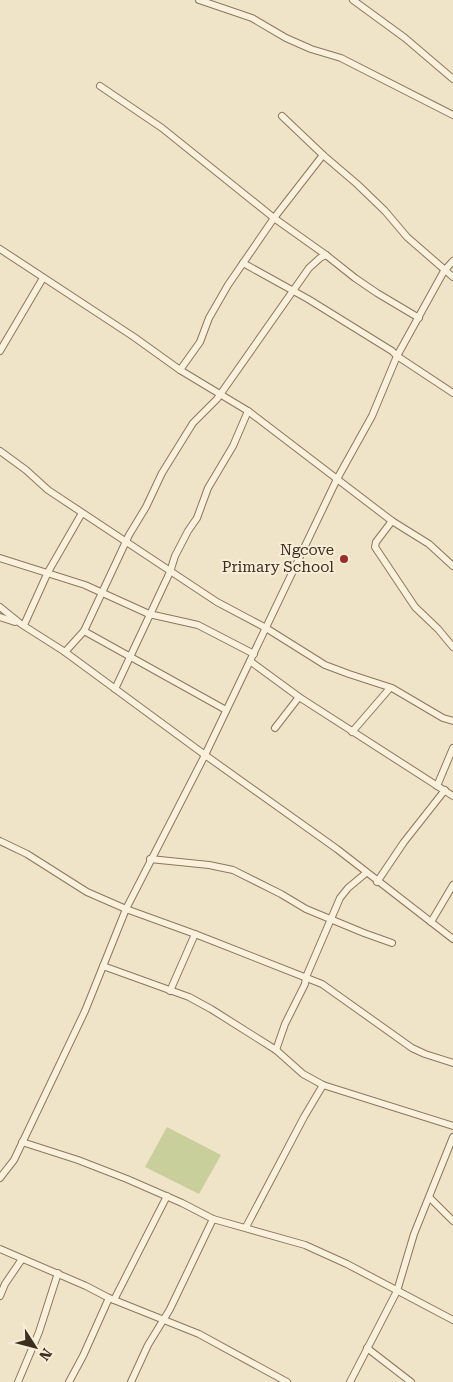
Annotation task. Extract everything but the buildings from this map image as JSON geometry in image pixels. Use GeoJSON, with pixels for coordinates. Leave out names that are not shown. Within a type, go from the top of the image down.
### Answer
{"type":"FeatureCollection","features":[{"type":"Feature","properties":{"kind":"street"},"geometry":{"type":"LineString","coordinates":[[199,0],[252,18],[286,38],[311,49],[342,58],[453,116]]}},
{"type":"Feature","properties":{"kind":"street"},"geometry":{"type":"LineString","coordinates":[[353,0],[405,38],[453,79]]}},
{"type":"Feature","properties":{"kind":"street"},"geometry":{"type":"LineString","coordinates":[[100,86],[162,128],[274,218],[377,294],[419,318]]}},
{"type":"Feature","properties":{"kind":"street"},"geometry":{"type":"LineString","coordinates":[[282,116],[385,211],[407,237],[453,277]]}},
{"type":"Feature","properties":{"kind":"street"},"geometry":{"type":"LineString","coordinates":[[180,370],[200,342],[209,318],[228,285],[274,218],[323,155]]}},
{"type":"Feature","properties":{"kind":"street"},"geometry":{"type":"LineString","coordinates":[[0,249],[134,337],[180,370],[248,411],[392,521],[429,544],[453,566]]}},
{"type":"Feature","properties":{"kind":"street"},"geometry":{"type":"LineString","coordinates":[[66,652],[84,631],[129,535],[146,507],[162,473],[189,428],[218,399],[293,290],[314,263],[326,255]]}},
{"type":"Feature","properties":{"kind":"street"},"geometry":{"type":"LineString","coordinates":[[0,1178],[14,1160],[77,1029],[126,909],[205,755],[338,478],[372,416],[397,356],[444,271],[453,261]]}},
{"type":"Feature","properties":{"kind":"street"},"geometry":{"type":"LineString","coordinates":[[243,263],[293,290],[392,351],[453,393]]}},
{"type":"Feature","properties":{"kind":"street"},"geometry":{"type":"LineString","coordinates":[[0,350],[43,278]]}},
{"type":"Feature","properties":{"kind":"street"},"geometry":{"type":"LineString","coordinates":[[114,689],[170,572],[175,556],[197,518],[208,488],[233,446],[248,411]]}},
{"type":"Feature","properties":{"kind":"street"},"geometry":{"type":"LineString","coordinates":[[0,451],[26,470],[48,490],[217,602],[266,628],[325,664],[390,688],[443,718],[453,721]]}},
{"type":"Feature","properties":{"kind":"street"},"geometry":{"type":"LineString","coordinates":[[23,624],[48,572],[82,513]]}},
{"type":"Feature","properties":{"kind":"street"},"geometry":{"type":"LineString","coordinates":[[392,521],[376,542],[375,547],[415,607],[442,633],[453,647]]}},
{"type":"Feature","properties":{"kind":"street"},"geometry":{"type":"LineString","coordinates":[[0,558],[85,585],[149,614],[198,625],[254,654]]}},
{"type":"Feature","properties":{"kind":"street"},"geometry":{"type":"LineString","coordinates":[[0,607],[66,652],[114,689],[337,849],[377,882],[453,939]]}},
{"type":"Feature","properties":{"kind":"street"},"geometry":{"type":"LineString","coordinates":[[0,617],[23,624]]}},
{"type":"Feature","properties":{"kind":"street"},"geometry":{"type":"LineString","coordinates":[[84,631],[226,710]]}},
{"type":"Feature","properties":{"kind":"street"},"geometry":{"type":"LineString","coordinates":[[250,661],[299,697],[422,778],[453,796]]}},
{"type":"Feature","properties":{"kind":"street"},"geometry":{"type":"LineString","coordinates":[[352,732],[390,688]]}},
{"type":"Feature","properties":{"kind":"street"},"geometry":{"type":"LineString","coordinates":[[275,728],[299,697]]}},
{"type":"Feature","properties":{"kind":"street"},"geometry":{"type":"LineString","coordinates":[[437,786],[453,748]]}},
{"type":"Feature","properties":{"kind":"street"},"geometry":{"type":"LineString","coordinates":[[377,882],[404,842],[445,790]]}},
{"type":"Feature","properties":{"kind":"street"},"geometry":{"type":"LineString","coordinates":[[0,841],[27,854],[87,892],[126,909],[306,977],[336,993],[412,1048],[453,1063]]}},
{"type":"Feature","properties":{"kind":"street"},"geometry":{"type":"LineString","coordinates":[[150,859],[209,865],[233,870],[306,909],[331,918],[364,934],[392,943]]}},
{"type":"Feature","properties":{"kind":"street"},"geometry":{"type":"LineString","coordinates":[[276,1050],[285,1024],[305,984],[306,977],[331,918],[344,892],[366,873]]}},
{"type":"Feature","properties":{"kind":"street"},"geometry":{"type":"LineString","coordinates":[[431,922],[453,885]]}},
{"type":"Feature","properties":{"kind":"street"},"geometry":{"type":"LineString","coordinates":[[170,990],[195,934]]}},
{"type":"Feature","properties":{"kind":"street"},"geometry":{"type":"LineString","coordinates":[[103,966],[189,997],[276,1050],[304,1074],[323,1085],[453,1126]]}},
{"type":"Feature","properties":{"kind":"street"},"geometry":{"type":"LineString","coordinates":[[246,1227],[300,1124],[323,1085]]}},
{"type":"Feature","properties":{"kind":"street"},"geometry":{"type":"LineString","coordinates":[[350,1382],[397,1291],[414,1234],[453,1138]]}},
{"type":"Feature","properties":{"kind":"street"},"geometry":{"type":"LineString","coordinates":[[22,1142],[78,1160],[167,1196],[213,1219],[305,1245],[347,1264],[453,1320]]}},
{"type":"Feature","properties":{"kind":"street"},"geometry":{"type":"LineString","coordinates":[[69,1382],[167,1196]]}},
{"type":"Feature","properties":{"kind":"street"},"geometry":{"type":"LineString","coordinates":[[430,1198],[453,1221]]}},
{"type":"Feature","properties":{"kind":"street"},"geometry":{"type":"LineString","coordinates":[[131,1382],[213,1219]]}},
{"type":"Feature","properties":{"kind":"street"},"geometry":{"type":"LineString","coordinates":[[0,1249],[112,1299],[164,1319],[226,1348],[287,1382]]}},
{"type":"Feature","properties":{"kind":"street"},"geometry":{"type":"LineString","coordinates":[[0,1296],[5,1284],[22,1258]]}},
{"type":"Feature","properties":{"kind":"street"},"geometry":{"type":"LineString","coordinates":[[18,1382],[39,1332],[58,1274]]}},
{"type":"Feature","properties":{"kind":"street"},"geometry":{"type":"LineString","coordinates":[[367,1348],[411,1382]]}},
{"type":"Feature","properties":{"kind":"green space"},"geometry":{"type":"Polygon","coordinates":[[[167,1127],[221,1155],[199,1194],[145,1167],[167,1127]]]}},
{"type":"Feature","properties":{"kind":"place","name":"Ngcove Primary School"},"geometry":{"type":"Point","coordinates":[344,559]}}]}
